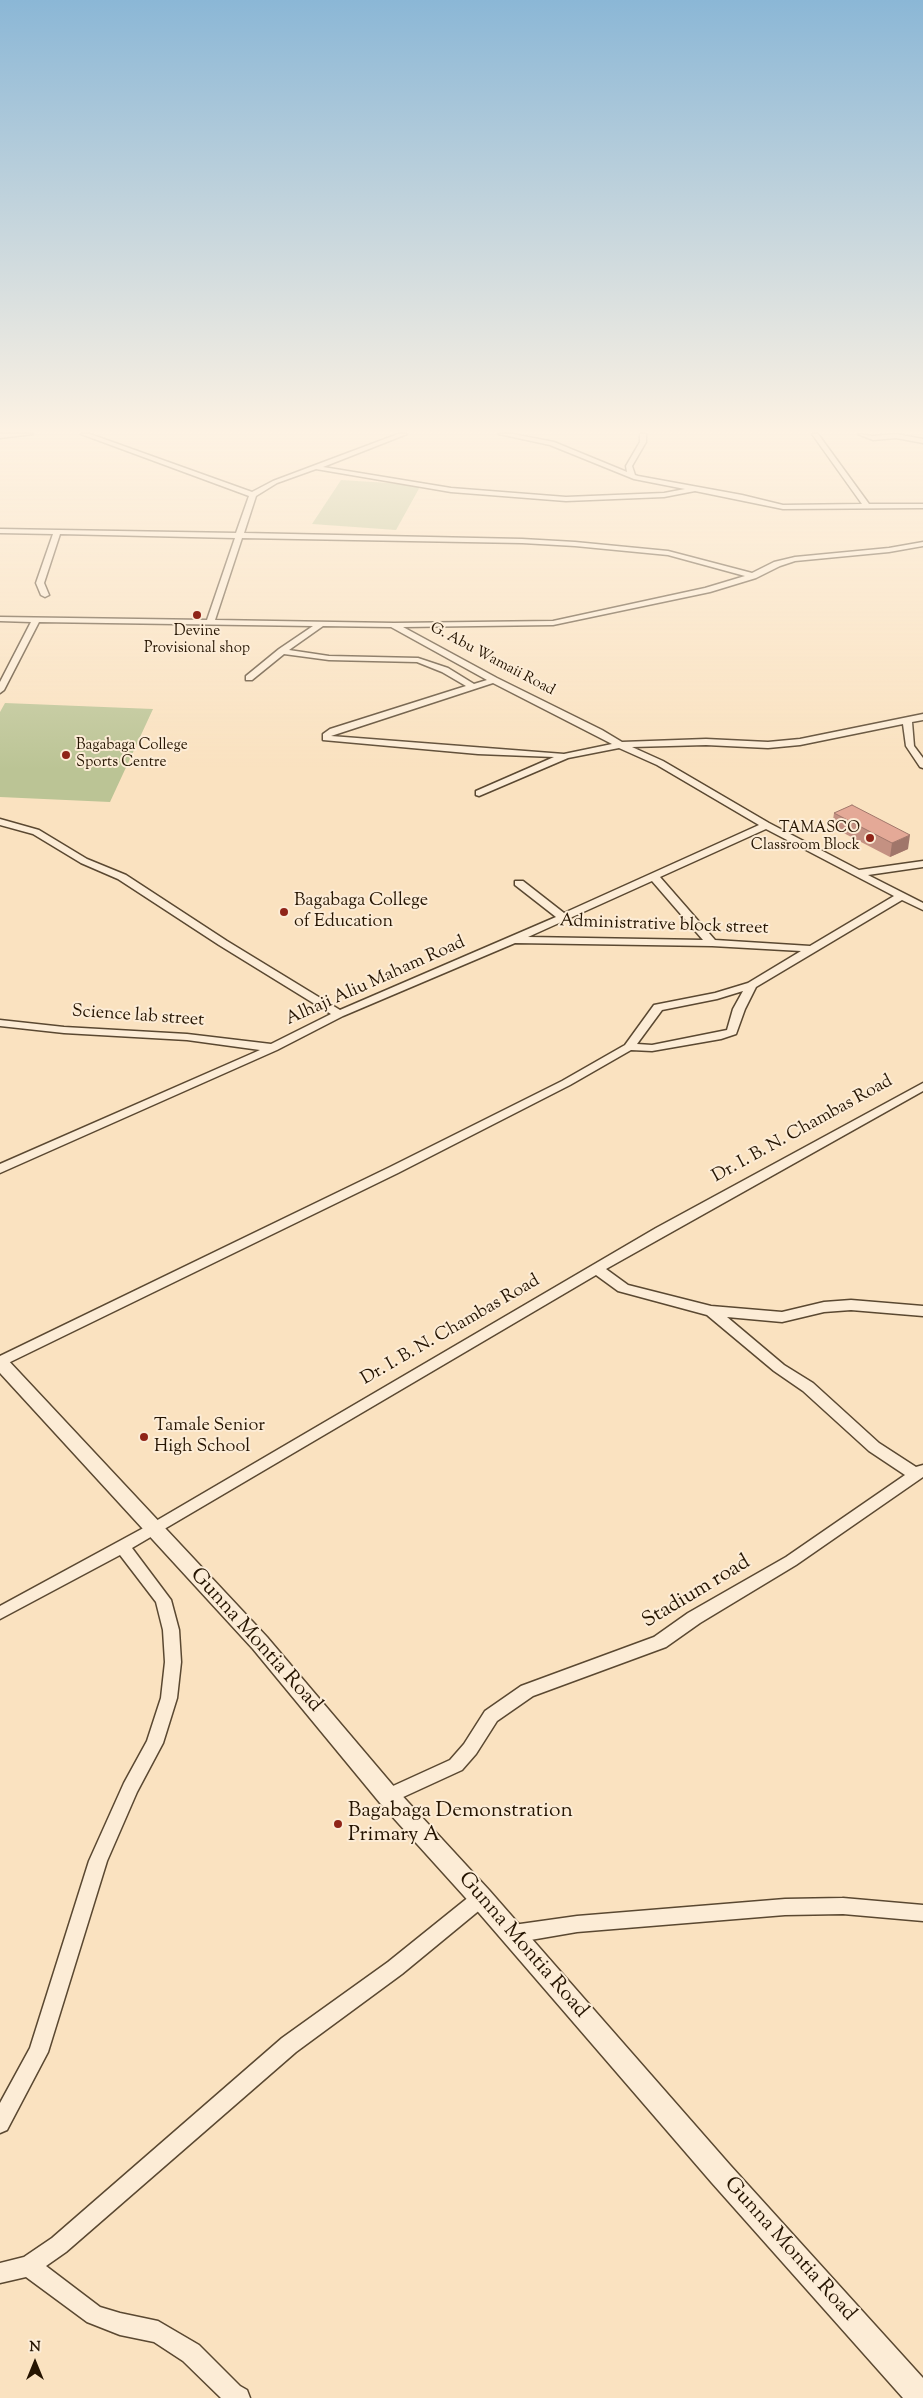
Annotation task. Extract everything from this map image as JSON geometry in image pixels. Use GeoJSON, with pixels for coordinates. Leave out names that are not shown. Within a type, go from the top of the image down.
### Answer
{"type":"FeatureCollection","features":[{"type":"Feature","properties":{"kind":"street"},"geometry":{"type":"LineString","coordinates":[[45,595],[40,583],[52,546]]}},
{"type":"Feature","properties":{"kind":"street"},"geometry":{"type":"LineString","coordinates":[[210,622],[235,546]]}},
{"type":"Feature","properties":{"kind":"street"},"geometry":{"type":"LineString","coordinates":[[590,546],[647,550],[753,576]]}},
{"type":"Feature","properties":{"kind":"street"},"geometry":{"type":"LineString","coordinates":[[393,625],[552,623],[707,590],[753,576],[777,564],[795,559],[912,546]]}},
{"type":"Feature","properties":{"kind":"street","name":"G. Abu Wamaii Road"},"geometry":{"type":"LineString","coordinates":[[0,619],[393,625],[494,680],[599,732],[620,745],[660,763],[766,825],[923,907]]}},
{"type":"Feature","properties":{"kind":"street"},"geometry":{"type":"LineString","coordinates":[[0,690],[37,619]]}},
{"type":"Feature","properties":{"kind":"street"},"geometry":{"type":"LineString","coordinates":[[249,678],[282,651],[323,623]]}},
{"type":"Feature","properties":{"kind":"street"},"geometry":{"type":"LineString","coordinates":[[282,651],[329,658],[418,660],[445,670],[473,687]]}},
{"type":"Feature","properties":{"kind":"street"},"geometry":{"type":"LineString","coordinates":[[494,680],[334,731],[327,734],[326,738],[478,751],[565,756]]}},
{"type":"Feature","properties":{"kind":"street"},"geometry":{"type":"LineString","coordinates":[[479,793],[565,756],[620,745],[706,742],[740,744],[784,743],[923,717]]}},
{"type":"Feature","properties":{"kind":"street"},"geometry":{"type":"LineString","coordinates":[[908,719],[910,746],[923,765]]}},
{"type":"Feature","properties":{"kind":"street"},"geometry":{"type":"LineString","coordinates":[[0,822],[36,832],[84,861],[122,877],[223,943],[339,1014]]}},
{"type":"Feature","properties":{"kind":"street","name":"Alhaji Aliu Maham Road"},"geometry":{"type":"LineString","coordinates":[[0,1170],[273,1048],[339,1014],[513,940],[561,916],[766,825]]}},
{"type":"Feature","properties":{"kind":"street"},"geometry":{"type":"LineString","coordinates":[[858,873],[923,864]]}},
{"type":"Feature","properties":{"kind":"street"},"geometry":{"type":"LineString","coordinates":[[654,876],[712,943]]}},
{"type":"Feature","properties":{"kind":"street"},"geometry":{"type":"LineString","coordinates":[[519,883],[561,916]]}},
{"type":"Feature","properties":{"kind":"street"},"geometry":{"type":"LineString","coordinates":[[0,1362],[394,1170],[566,1083],[629,1048],[658,1007],[726,994],[752,985],[901,896]]}},
{"type":"Feature","properties":{"kind":"street","name":"Administrative block street"},"geometry":{"type":"LineString","coordinates":[[513,940],[712,943],[815,949]]}},
{"type":"Feature","properties":{"kind":"street"},"geometry":{"type":"LineString","coordinates":[[629,1048],[652,1048],[721,1036],[732,1032],[738,1010],[752,985]]}},
{"type":"Feature","properties":{"kind":"street","name":"Science lab street"},"geometry":{"type":"LineString","coordinates":[[0,1023],[187,1037],[273,1048]]}},
{"type":"Feature","properties":{"kind":"street","name":"Dr. I. B. N. Chambas Road"},"geometry":{"type":"LineString","coordinates":[[0,1613],[154,1529],[661,1231],[923,1086]]}},
{"type":"Feature","properties":{"kind":"street"},"geometry":{"type":"LineString","coordinates":[[597,1269],[623,1288],[712,1311],[782,1317],[824,1306],[851,1305],[923,1311]]}},
{"type":"Feature","properties":{"kind":"street"},"geometry":{"type":"LineString","coordinates":[[712,1311],[779,1368],[808,1386],[874,1447],[919,1472]]}},
{"type":"Feature","properties":{"kind":"street","name":"Gunna Montia Road"},"geometry":{"type":"LineString","coordinates":[[0,1362],[260,1643],[388,1796],[482,1898],[721,2174],[922,2398]]}},
{"type":"Feature","properties":{"kind":"street","name":"Stadium road"},"geometry":{"type":"LineString","coordinates":[[388,1796],[456,1765],[470,1749],[491,1716],[527,1691],[660,1642],[694,1618],[792,1561],[919,1472]]}},
{"type":"Feature","properties":{"kind":"street"},"geometry":{"type":"LineString","coordinates":[[0,2122],[38,2052],[98,1861],[130,1788],[155,1743],[169,1698],[173,1662],[171,1630],[163,1600],[122,1546]]}},
{"type":"Feature","properties":{"kind":"street"},"geometry":{"type":"LineString","coordinates":[[0,2273],[28,2266],[59,2245],[288,2045],[395,1968],[482,1898]]}},
{"type":"Feature","properties":{"kind":"street"},"geometry":{"type":"LineString","coordinates":[[513,1934],[626,1919],[785,1907],[843,1906],[923,1913]]}},
{"type":"Feature","properties":{"kind":"street"},"geometry":{"type":"LineString","coordinates":[[28,2266],[94,2315],[120,2324],[158,2332],[191,2353],[239,2398]]}},
{"type":"Feature","properties":{"kind":"green space","name":"Bagabaga College Sports Centre"},"geometry":{"type":"Polygon","coordinates":[[[5,703],[153,709],[110,802],[0,797],[0,712],[5,703]]]}},
{"type":"Feature","properties":{"kind":"building"},"geometry":{"type":"Polygon","coordinates":[[[852,805],[910,835],[892,843],[834,813],[852,805]]]}},
{"type":"Feature","properties":{"kind":"place","name":"Devine Provisional shop"},"geometry":{"type":"Point","coordinates":[197,615]}},
{"type":"Feature","properties":{"kind":"place","name":"Bagabaga College Sports Centre"},"geometry":{"type":"Point","coordinates":[66,755]}},
{"type":"Feature","properties":{"kind":"place","name":"TAMASCO Classroom Block"},"geometry":{"type":"Point","coordinates":[870,838]}},
{"type":"Feature","properties":{"kind":"place","name":"Bagabaga College of Education"},"geometry":{"type":"Point","coordinates":[284,912]}},
{"type":"Feature","properties":{"kind":"place","name":"Tamale Senior High School"},"geometry":{"type":"Point","coordinates":[144,1437]}},
{"type":"Feature","properties":{"kind":"place","name":"Bagabaga Demonstration Primary A"},"geometry":{"type":"Point","coordinates":[338,1824]}}]}
